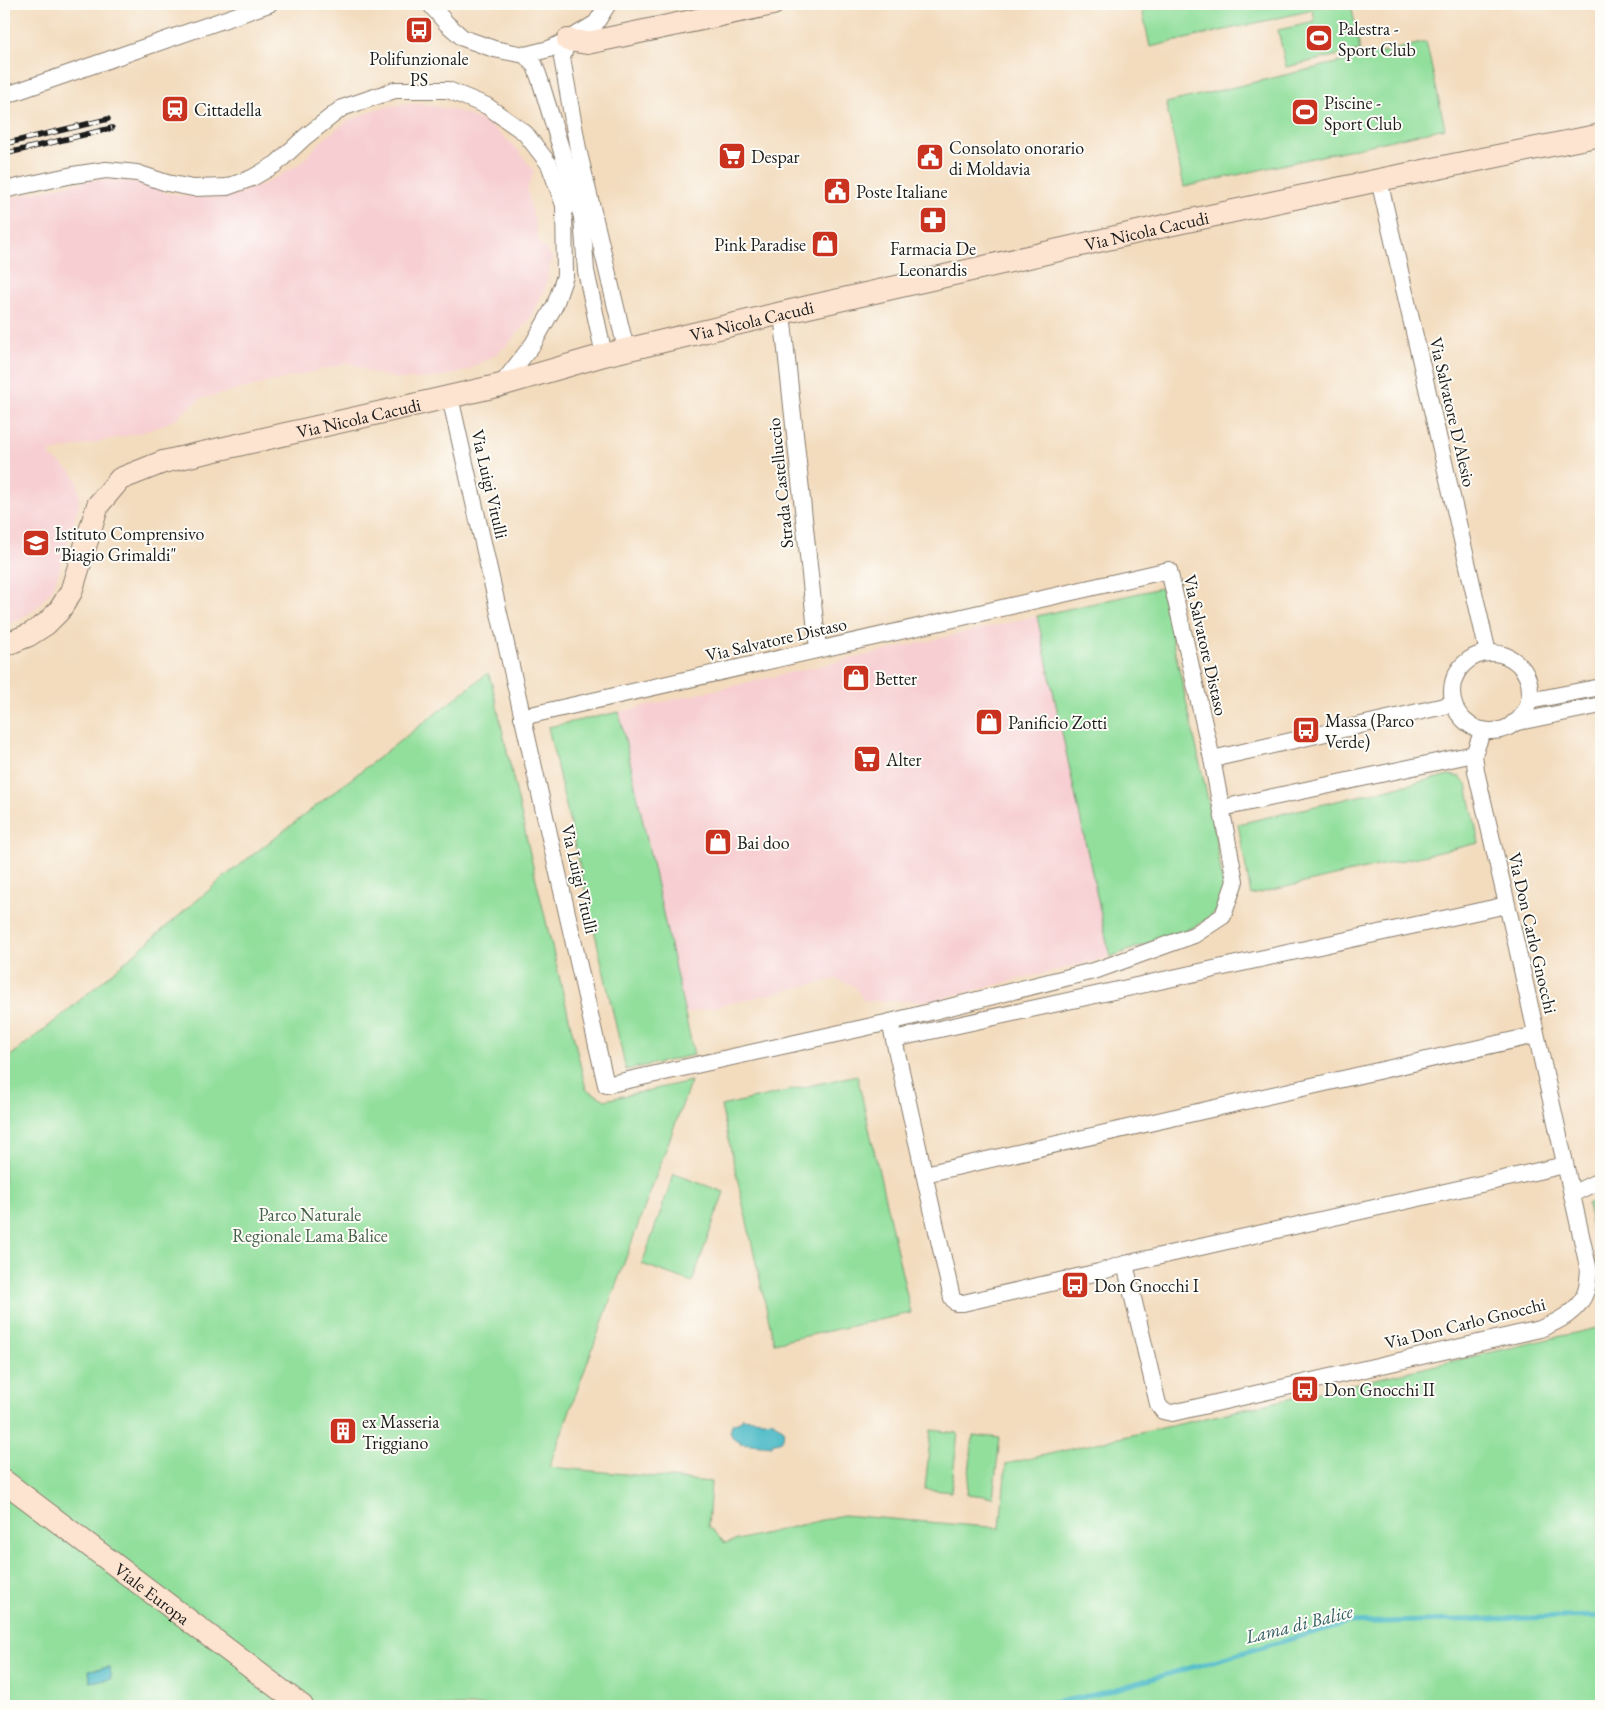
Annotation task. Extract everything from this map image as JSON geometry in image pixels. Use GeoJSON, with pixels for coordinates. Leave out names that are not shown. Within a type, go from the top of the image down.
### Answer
{"type":"FeatureCollection","features":[{"type":"Feature","properties":{"kind":"street"},"geometry":{"type":"LineString","coordinates":[[4,96],[269,4]]}},
{"type":"Feature","properties":{"kind":"street"},"geometry":{"type":"LineString","coordinates":[[430,4],[446,23],[463,38],[494,49],[525,55],[549,49],[596,23],[608,4]]}},
{"type":"Feature","properties":{"kind":"street"},"geometry":{"type":"LineString","coordinates":[[568,40],[587,43],[773,4]]}},
{"type":"Feature","properties":{"kind":"street"},"geometry":{"type":"LineString","coordinates":[[568,40],[562,58],[576,140],[626,349]]}},
{"type":"Feature","properties":{"kind":"street"},"geometry":{"type":"LineString","coordinates":[[525,55],[535,66],[540,80],[582,217],[586,270],[604,355]]}},
{"type":"Feature","properties":{"kind":"street"},"geometry":{"type":"LineString","coordinates":[[4,190],[106,170],[137,173],[167,183],[193,188],[227,187],[252,178],[276,164],[305,137],[342,108],[394,90],[448,90],[487,106],[525,133],[549,164],[564,205],[564,276],[555,305],[533,344],[501,385]]}},
{"type":"Feature","properties":{"kind":"street","name":"Via Nicola Cacudi"},"geometry":{"type":"LineString","coordinates":[[4,644],[29,635],[46,624],[59,611],[71,592],[98,504],[120,479],[163,462],[501,385],[626,349],[782,313],[1173,224],[1599,135]]}},
{"type":"Feature","properties":{"kind":"street","name":"Via Salvatore D'Alesio"},"geometry":{"type":"LineString","coordinates":[[1379,180],[1488,653]]}},
{"type":"Feature","properties":{"kind":"street","name":"Strada Castelluccio"},"geometry":{"type":"LineString","coordinates":[[782,313],[818,649]]}},
{"type":"Feature","properties":{"kind":"street","name":"Via Luigi Vitulli"},"geometry":{"type":"LineString","coordinates":[[450,397],[606,1085],[890,1022]]}},
{"type":"Feature","properties":{"kind":"street","name":"Via Salvatore Distaso"},"geometry":{"type":"LineString","coordinates":[[522,717],[1169,570],[1212,759],[1235,882],[1223,916],[1194,935],[1097,970],[890,1022]]}},
{"type":"Feature","properties":{"kind":"street"},"geometry":{"type":"LineString","coordinates":[[1513,724],[1520,718],[1529,702],[1530,689],[1527,677],[1521,667],[1506,656],[1488,653],[1475,655],[1456,672],[1452,683],[1453,704],[1461,718],[1471,726],[1483,730],[1499,730],[1513,724],[1601,705]]}},
{"type":"Feature","properties":{"kind":"street"},"geometry":{"type":"LineString","coordinates":[[1529,702],[1601,687]]}},
{"type":"Feature","properties":{"kind":"street"},"geometry":{"type":"LineString","coordinates":[[1212,759],[1453,704]]}},
{"type":"Feature","properties":{"kind":"street","name":"Via Don Carlo Gnocchi"},"geometry":{"type":"LineString","coordinates":[[1125,1264],[1158,1404],[1162,1411],[1172,1413],[1540,1329],[1554,1324],[1575,1309],[1586,1293],[1590,1271],[1476,771],[1474,754],[1483,730]]}},
{"type":"Feature","properties":{"kind":"street"},"geometry":{"type":"LineString","coordinates":[[1222,808],[1474,754]]}},
{"type":"Feature","properties":{"kind":"street"},"geometry":{"type":"LineString","coordinates":[[894,1039],[1507,905]]}},
{"type":"Feature","properties":{"kind":"street"},"geometry":{"type":"LineString","coordinates":[[890,1022],[952,1298],[956,1302],[963,1303],[1100,1272],[1125,1264],[1565,1165]]}},
{"type":"Feature","properties":{"kind":"street"},"geometry":{"type":"LineString","coordinates":[[924,1174],[1536,1035]]}},
{"type":"Feature","properties":{"kind":"street"},"geometry":{"type":"LineString","coordinates":[[1572,1194],[1601,1180]]}},
{"type":"Feature","properties":{"kind":"street","name":"Viale Europa"},"geometry":{"type":"LineString","coordinates":[[4,1481],[302,1706]]}},
{"type":"Feature","properties":{"kind":"shaded area"},"geometry":{"type":"Polygon","coordinates":[[[403,104],[420,104],[450,109],[484,122],[517,149],[534,171],[527,190],[539,242],[552,257],[545,289],[529,320],[506,346],[493,356],[468,370],[454,374],[426,379],[398,379],[373,373],[349,363],[200,399],[175,419],[161,426],[140,433],[51,452],[49,455],[72,472],[77,481],[79,504],[56,581],[51,591],[34,610],[4,626],[4,199],[90,180],[113,179],[148,185],[166,193],[185,196],[217,198],[230,196],[264,184],[301,163],[320,142],[346,122],[376,109],[403,104]]]}},
{"type":"Feature","properties":{"kind":"shaded area"},"geometry":{"type":"Polygon","coordinates":[[[1037,616],[1110,957],[930,1001],[864,1001],[854,986],[835,979],[684,1014],[619,712],[1037,616]]]}},
{"type":"Feature","properties":{"kind":"green space","name":"Palestra - Sport Club"},"geometry":{"type":"Polygon","coordinates":[[[1141,4],[1351,4],[1360,50],[1286,67],[1278,30],[1315,22],[1313,10],[1150,47],[1141,4]]]}},
{"type":"Feature","properties":{"kind":"green space","name":"Piscine - Sport Club"},"geometry":{"type":"Polygon","coordinates":[[[1426,42],[1445,128],[1184,187],[1166,103],[1426,42]]]}},
{"type":"Feature","properties":{"kind":"green space"},"geometry":{"type":"Polygon","coordinates":[[[1161,588],[1213,822],[1224,892],[1217,911],[1197,926],[1110,957],[1037,616],[1161,588]]]}},
{"type":"Feature","properties":{"kind":"green space","name":"Parco Naturale Regionale Lama Balice"},"geometry":{"type":"Polygon","coordinates":[[[488,673],[586,1089],[605,1100],[691,1081],[549,1467],[711,1482],[708,1526],[725,1543],[843,1515],[1000,1528],[1006,1464],[1601,1327],[1601,1706],[4,1706],[4,1061],[59,1018],[228,874],[488,673]]]}},
{"type":"Feature","properties":{"kind":"green space"},"geometry":{"type":"Polygon","coordinates":[[[619,712],[694,1055],[626,1070],[548,727],[619,712]]]}},
{"type":"Feature","properties":{"kind":"green space"},"geometry":{"type":"Polygon","coordinates":[[[1449,775],[1460,777],[1467,785],[1479,843],[1251,895],[1238,824],[1449,775]]]}},
{"type":"Feature","properties":{"kind":"green space"},"geometry":{"type":"Polygon","coordinates":[[[857,1075],[911,1313],[774,1343],[721,1106],[857,1075]]]}},
{"type":"Feature","properties":{"kind":"green space"},"geometry":{"type":"Polygon","coordinates":[[[674,1174],[724,1192],[692,1282],[642,1264],[674,1174]]]}},
{"type":"Feature","properties":{"kind":"green space"},"geometry":{"type":"Polygon","coordinates":[[[1601,1197],[1601,1267],[1587,1204],[1601,1197]]]}},
{"type":"Feature","properties":{"kind":"green space"},"geometry":{"type":"Polygon","coordinates":[[[931,1430],[958,1433],[951,1492],[925,1489],[931,1430]]]}},
{"type":"Feature","properties":{"kind":"green space"},"geometry":{"type":"Polygon","coordinates":[[[973,1435],[1000,1438],[993,1497],[967,1494],[973,1435]]]}},
{"type":"Feature","properties":{"kind":"water"},"geometry":{"type":"Polygon","coordinates":[[[742,1418],[774,1421],[774,1423],[783,1428],[784,1434],[782,1439],[779,1442],[773,1443],[772,1446],[740,1443],[740,1441],[733,1438],[730,1432],[732,1424],[742,1420],[742,1418]]]}},
{"type":"Feature","properties":{"kind":"water"},"geometry":{"type":"Polygon","coordinates":[[[110,1667],[111,1679],[90,1682],[89,1670],[110,1667]]]}},
{"type":"Feature","properties":{"kind":"waterway","name":"Lama di Balice"},"geometry":{"type":"LineString","coordinates":[[1040,1706],[1102,1693],[1347,1623],[1601,1616]]}},
{"type":"Feature","properties":{"kind":"railway"},"geometry":{"type":"LineString","coordinates":[[4,144],[108,119]]}},
{"type":"Feature","properties":{"kind":"railway"},"geometry":{"type":"LineString","coordinates":[[4,154],[112,128]]}},
{"type":"Feature","properties":{"kind":"place","name":"Polifunzionale PS"},"geometry":{"type":"Point","coordinates":[419,30]}},
{"type":"Feature","properties":{"kind":"place","name":"Palestra - Sport Club"},"geometry":{"type":"Point","coordinates":[1319,38]}},
{"type":"Feature","properties":{"kind":"place","name":"Cittadella"},"geometry":{"type":"Point","coordinates":[175,109]}},
{"type":"Feature","properties":{"kind":"place","name":"Piscine - Sport Club"},"geometry":{"type":"Point","coordinates":[1305,112]}},
{"type":"Feature","properties":{"kind":"place","name":"Despar"},"geometry":{"type":"Point","coordinates":[732,156]}},
{"type":"Feature","properties":{"kind":"place","name":"Consolato onorario di Moldavia"},"geometry":{"type":"Point","coordinates":[930,157]}},
{"type":"Feature","properties":{"kind":"place","name":"Poste Italiane"},"geometry":{"type":"Point","coordinates":[837,191]}},
{"type":"Feature","properties":{"kind":"place","name":"Farmacia De Leonardis"},"geometry":{"type":"Point","coordinates":[933,220]}},
{"type":"Feature","properties":{"kind":"place","name":"Pink Paradise"},"geometry":{"type":"Point","coordinates":[825,244]}},
{"type":"Feature","properties":{"kind":"place","name":"Istituto Comprensivo \"Biagio Grimaldi\""},"geometry":{"type":"Point","coordinates":[36,543]}},
{"type":"Feature","properties":{"kind":"place","name":"Better"},"geometry":{"type":"Point","coordinates":[856,678]}},
{"type":"Feature","properties":{"kind":"place","name":"Panificio Zotti"},"geometry":{"type":"Point","coordinates":[989,722]}},
{"type":"Feature","properties":{"kind":"place","name":"Massa (Parco Verde)"},"geometry":{"type":"Point","coordinates":[1306,730]}},
{"type":"Feature","properties":{"kind":"place","name":"Alter"},"geometry":{"type":"Point","coordinates":[867,759]}},
{"type":"Feature","properties":{"kind":"place","name":"Bai doo"},"geometry":{"type":"Point","coordinates":[718,842]}},
{"type":"Feature","properties":{"kind":"place","name":"Don Gnocchi I"},"geometry":{"type":"Point","coordinates":[1075,1285]}},
{"type":"Feature","properties":{"kind":"place","name":"Don Gnocchi II"},"geometry":{"type":"Point","coordinates":[1305,1389]}},
{"type":"Feature","properties":{"kind":"place","name":"ex Masseria Triggiano"},"geometry":{"type":"Point","coordinates":[343,1431]}}]}
